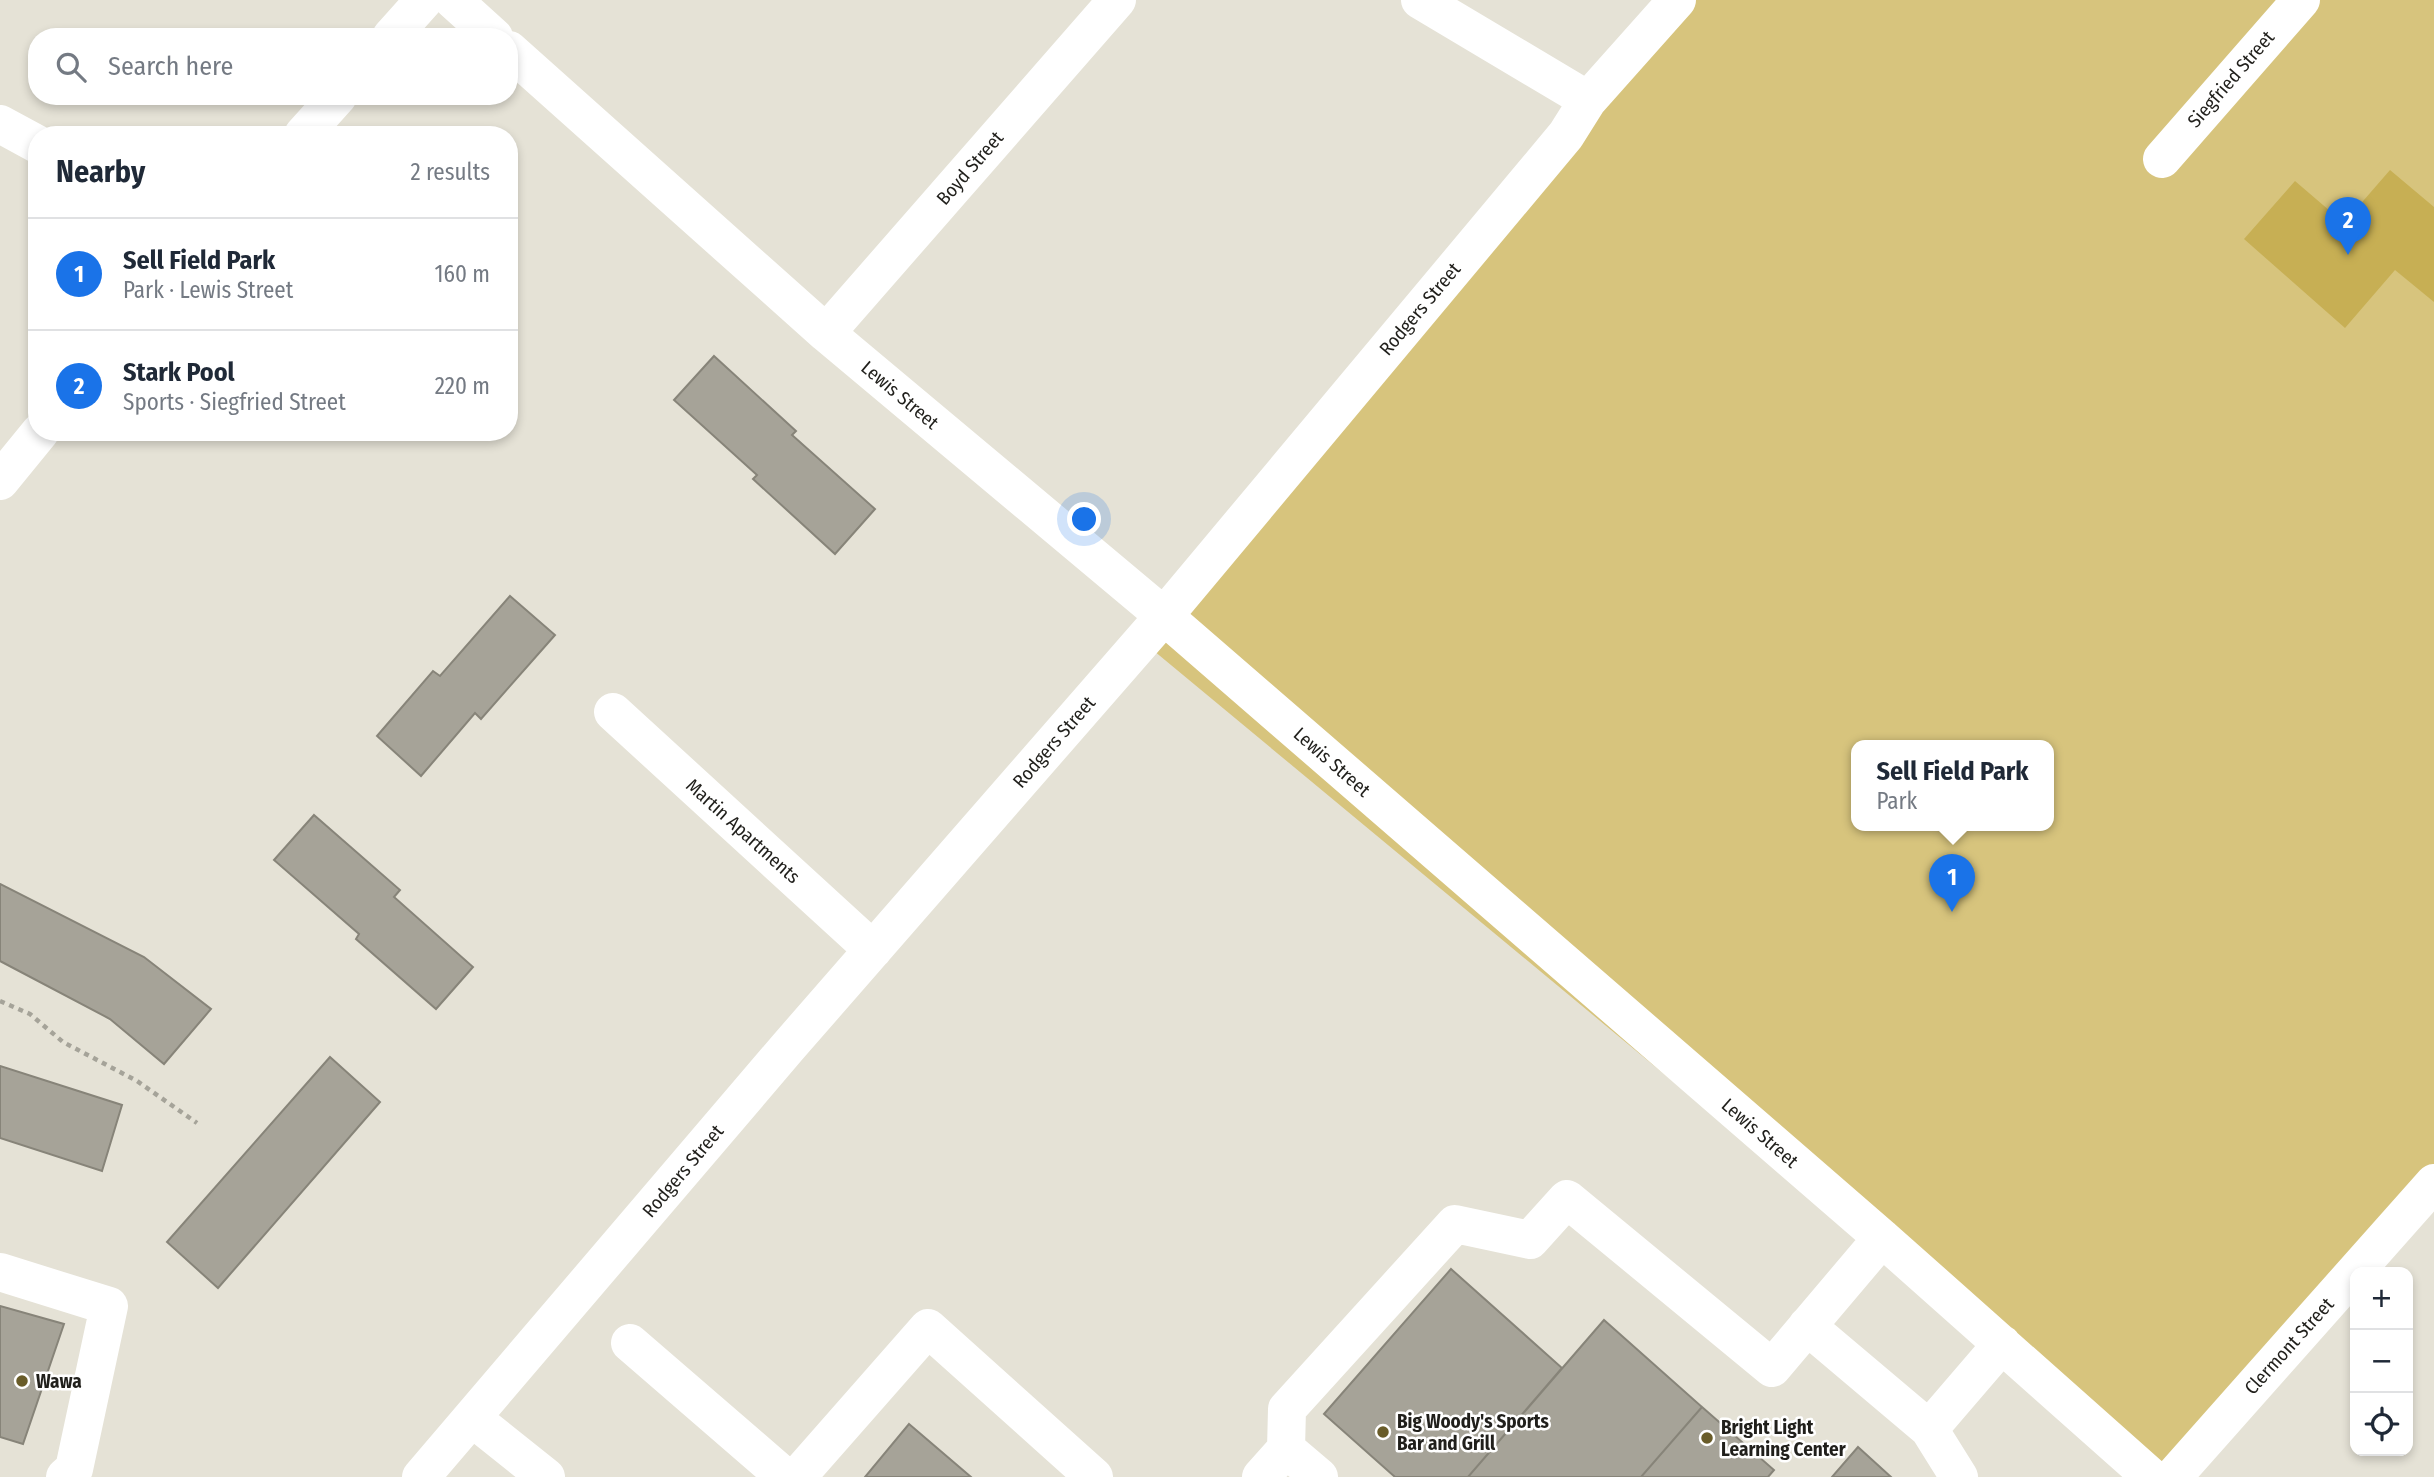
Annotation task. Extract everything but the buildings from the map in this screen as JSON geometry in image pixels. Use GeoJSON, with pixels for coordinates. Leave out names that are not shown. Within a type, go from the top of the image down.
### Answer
{"type":"FeatureCollection","features":[{"type":"Feature","properties":{"kind":"street"},"geometry":{"type":"LineString","coordinates":[[399,28],[424,0]]}},
{"type":"Feature","properties":{"kind":"street"},"geometry":{"type":"LineString","coordinates":[[453,0],[484,28]]}},
{"type":"Feature","properties":{"kind":"street"},"geometry":{"type":"LineString","coordinates":[[1420,0],[1587,100]]}},
{"type":"Feature","properties":{"kind":"street","name":"Siegfried Street"},"geometry":{"type":"LineString","coordinates":[[2162,159],[2301,0]]}},
{"type":"Feature","properties":{"kind":"street","name":"Boyd Street"},"geometry":{"type":"LineString","coordinates":[[826,333],[1116,1]]}},
{"type":"Feature","properties":{"kind":"street","name":"Rodgers Street"},"geometry":{"type":"LineString","coordinates":[[421,1477],[873,950],[1164,616],[1566,135],[1587,100],[1665,4]]}},
{"type":"Feature","properties":{"kind":"street","name":"Lewis Street"},"geometry":{"type":"LineString","coordinates":[[518,58],[826,333],[1164,616],[1882,1238],[2151,1477]]}},
{"type":"Feature","properties":{"kind":"street"},"geometry":{"type":"LineString","coordinates":[[311,126],[330,105]]}},
{"type":"Feature","properties":{"kind":"street"},"geometry":{"type":"LineString","coordinates":[[0,124],[28,139]]}},
{"type":"Feature","properties":{"kind":"street","name":"Martin Apartments"},"geometry":{"type":"LineString","coordinates":[[614,712],[873,950]]}},
{"type":"Feature","properties":{"kind":"street","name":"Clermont Street"},"geometry":{"type":"LineString","coordinates":[[2173,1477],[2434,1184]]}},
{"type":"Feature","properties":{"kind":"street"},"geometry":{"type":"LineString","coordinates":[[1261,1477],[1286,1449],[1287,1409],[1455,1224],[1530,1240],[1567,1199],[1772,1368],[1882,1238]]}},
{"type":"Feature","properties":{"kind":"street"},"geometry":{"type":"LineString","coordinates":[[0,1272],[109,1306],[74,1469],[65,1477]]}},
{"type":"Feature","properties":{"kind":"street"},"geometry":{"type":"LineString","coordinates":[[1807,1326],[1929,1429],[1959,1477]]}},
{"type":"Feature","properties":{"kind":"street"},"geometry":{"type":"LineString","coordinates":[[797,1477],[928,1328],[1094,1477]]}},
{"type":"Feature","properties":{"kind":"street"},"geometry":{"type":"LineString","coordinates":[[630,1343],[785,1477]]}},
{"type":"Feature","properties":{"kind":"street"},"geometry":{"type":"LineString","coordinates":[[1929,1429],[2002,1344]]}},
{"type":"Feature","properties":{"kind":"street"},"geometry":{"type":"LineString","coordinates":[[472,1418],[546,1477]]}},
{"type":"Feature","properties":{"kind":"street"},"geometry":{"type":"LineString","coordinates":[[1286,1449],[1319,1477]]}},
{"type":"Feature","properties":{"kind":"path"},"geometry":{"type":"LineString","coordinates":[[0,1002],[30,1014],[63,1042],[115,1068],[197,1123]]}},
{"type":"Feature","properties":{"kind":"shaded area"},"geometry":{"type":"Polygon","coordinates":[[[1677,0],[2434,0],[2434,1183],[2150,1477],[1142,641],[1677,0]]]}},
{"type":"Feature","properties":{"kind":"shaded area"},"geometry":{"type":"Polygon","coordinates":[[[2390,170],[2434,207],[2434,302],[2395,270],[2345,328],[2244,239],[2295,181],[2344,223],[2390,170]]]}},
{"type":"Feature","properties":{"kind":"place","name":"Stark Pool"},"geometry":{"type":"Point","coordinates":[2348,255]}},
{"type":"Feature","properties":{"kind":"place","name":"Sell Field Park"},"geometry":{"type":"Point","coordinates":[1952,912]}},
{"type":"Feature","properties":{"kind":"place","name":"Wawa"},"geometry":{"type":"Point","coordinates":[22,1381]}},
{"type":"Feature","properties":{"kind":"place","name":"Big Woody's Sports Bar and Grill"},"geometry":{"type":"Point","coordinates":[1383,1432]}},
{"type":"Feature","properties":{"kind":"place","name":"Bright Light Learning Center"},"geometry":{"type":"Point","coordinates":[1707,1438]}}]}
